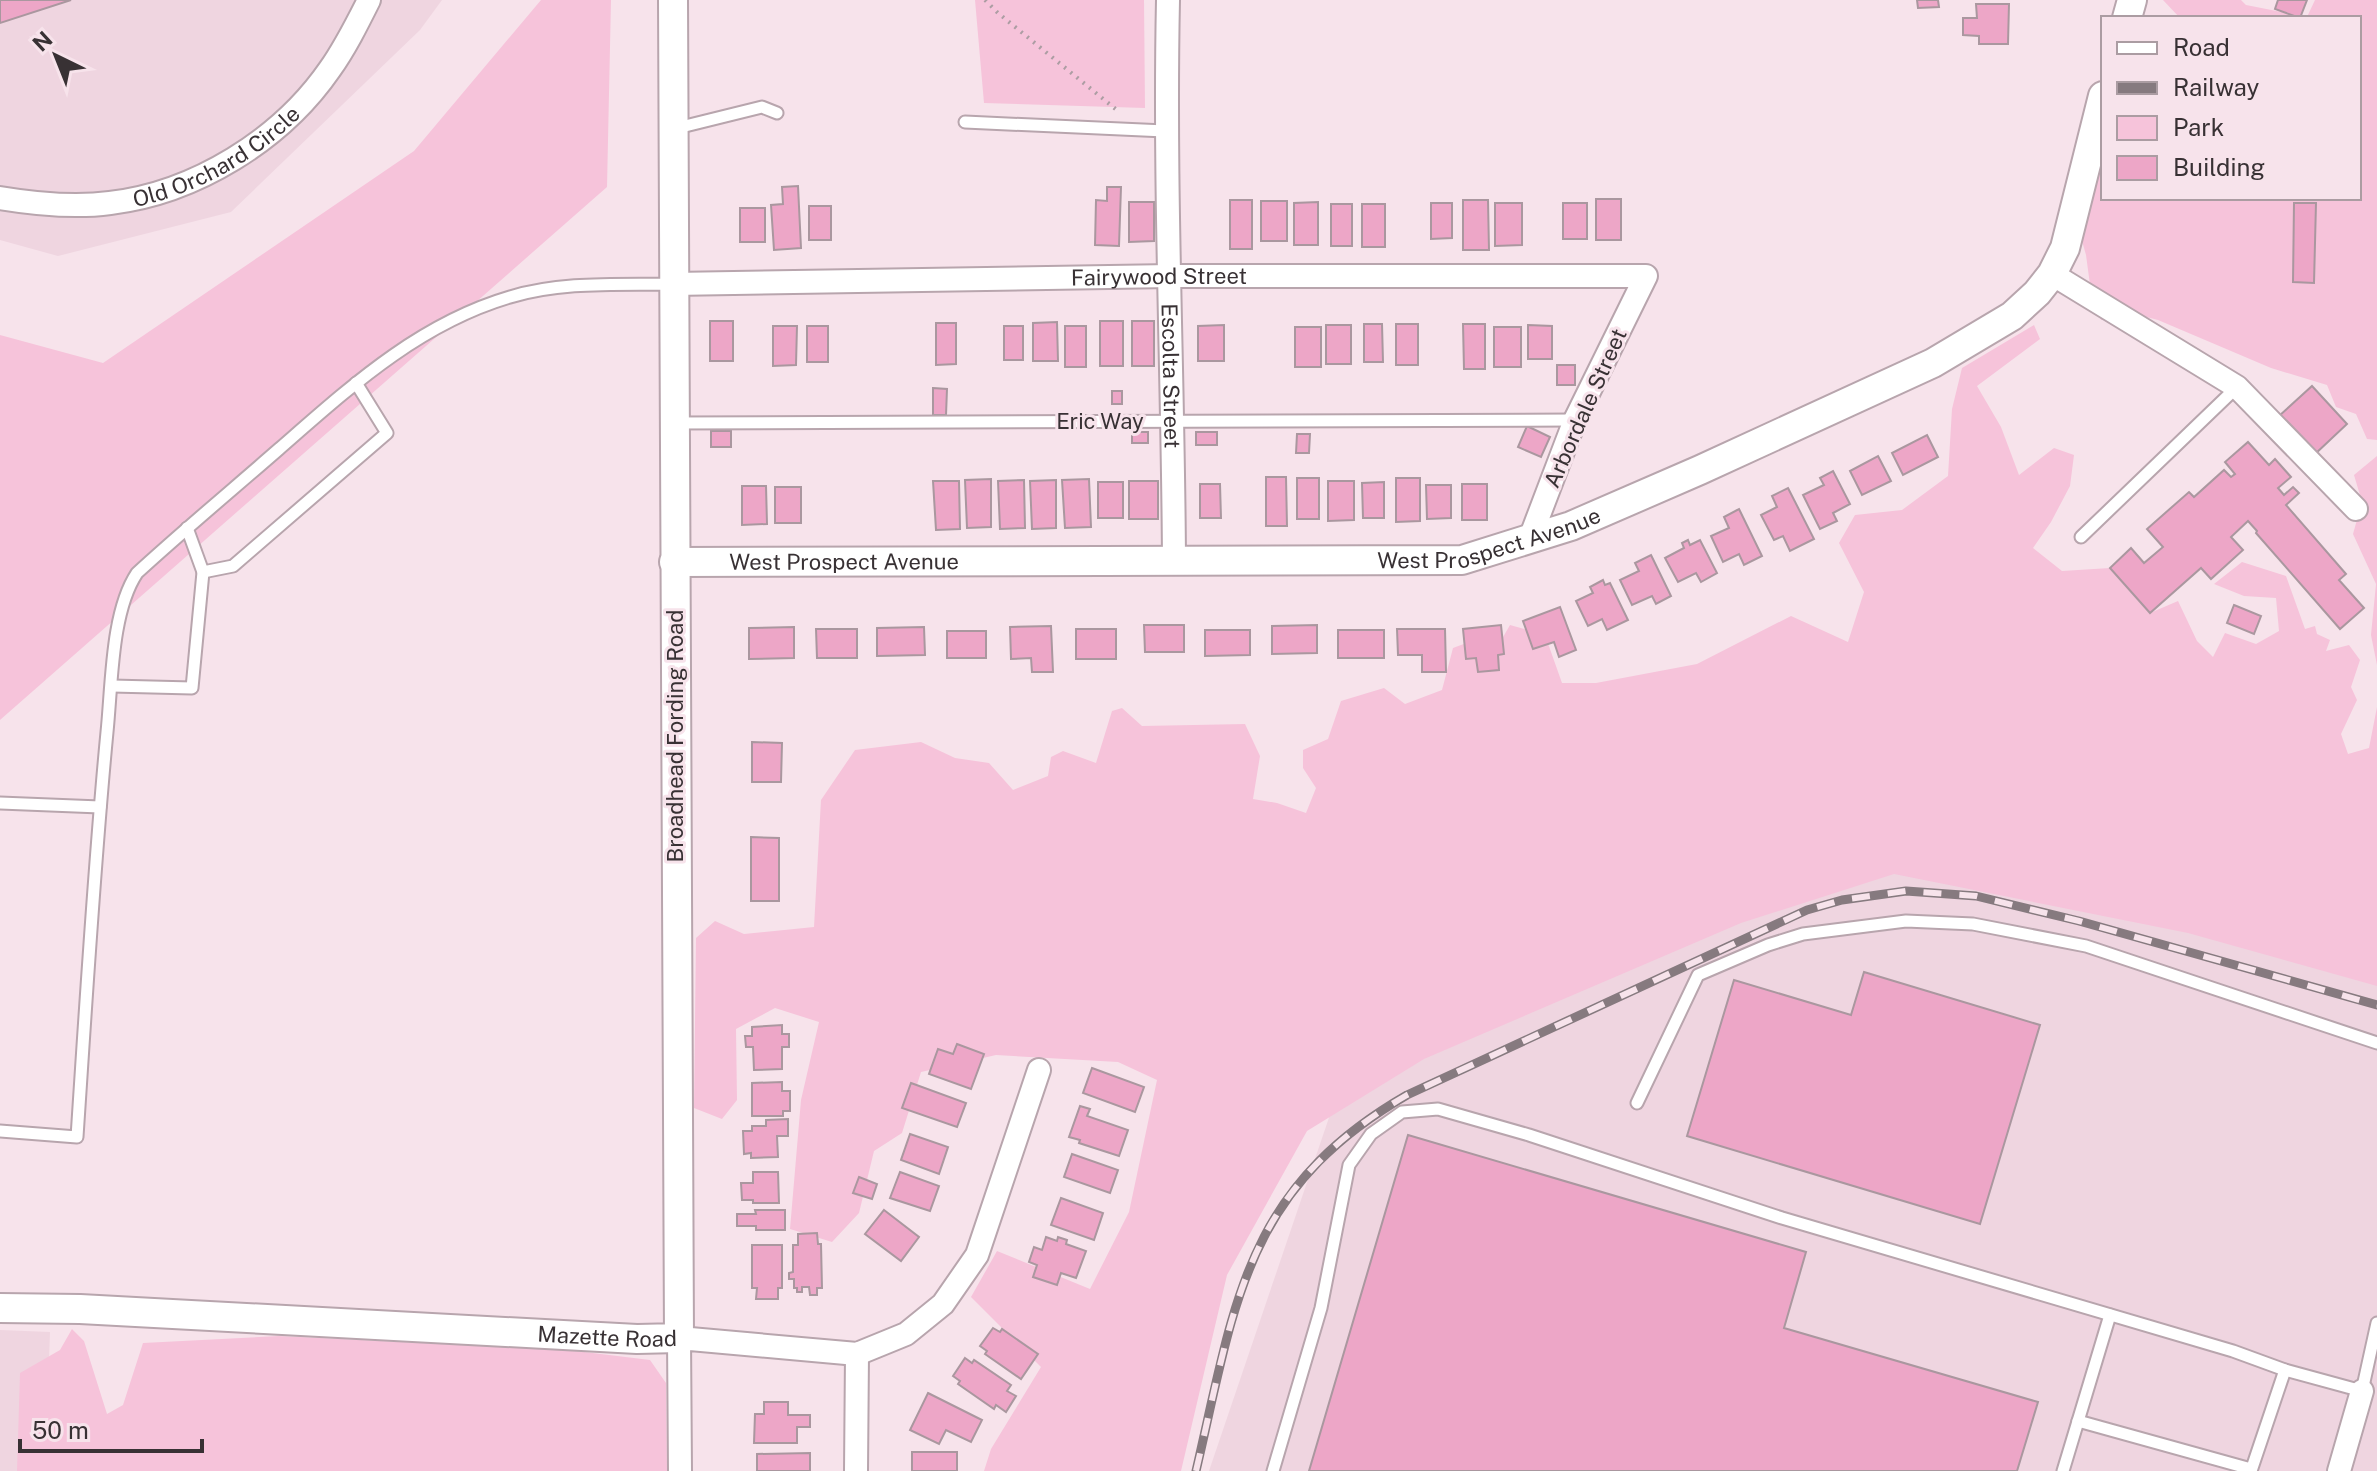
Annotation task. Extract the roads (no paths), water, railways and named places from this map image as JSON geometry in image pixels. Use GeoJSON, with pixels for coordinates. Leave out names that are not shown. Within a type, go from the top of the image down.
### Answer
{"type":"FeatureCollection","features":[{"type":"Feature","properties":{"kind":"street","name":"Old Orchard Circle"},"geometry":{"type":"LineString","coordinates":[[0,198],[69,205],[109,204],[143,197],[207,173],[264,138],[310,95],[342,50],[369,0]]}},
{"type":"Feature","properties":{"kind":"street","name":"Broadhead Fording Road"},"geometry":{"type":"LineString","coordinates":[[673,0],[680,1471]]}},
{"type":"Feature","properties":{"kind":"street","name":"Escolta Street"},"geometry":{"type":"LineString","coordinates":[[1168,0],[1165,131],[1171,276],[1174,560]]}},
{"type":"Feature","properties":{"kind":"street","name":"West Prospect Avenue"},"geometry":{"type":"LineString","coordinates":[[674,562],[1462,560],[1529,541],[1686,476],[1933,363],[2012,316],[2052,274],[2065,248],[2101,104]]}},
{"type":"Feature","properties":{"kind":"street"},"geometry":{"type":"LineString","coordinates":[[2052,274],[2237,387],[2356,509]]}},
{"type":"Feature","properties":{"kind":"street","name":"Fairywood Street"},"geometry":{"type":"LineString","coordinates":[[673,284],[1171,276],[1646,276]]}},
{"type":"Feature","properties":{"kind":"street","name":"Arbordale Street"},"geometry":{"type":"LineString","coordinates":[[1529,541],[1575,420],[1646,276]]}},
{"type":"Feature","properties":{"kind":"street","name":"Mazette Road"},"geometry":{"type":"LineString","coordinates":[[0,1308],[80,1309],[637,1339],[679,1338],[857,1354],[906,1334],[943,1304],[977,1255],[1039,1070]]}},
{"type":"Feature","properties":{"kind":"street"},"geometry":{"type":"LineString","coordinates":[[856,1471],[857,1354]]}},
{"type":"Feature","properties":{"kind":"street"},"geometry":{"type":"LineString","coordinates":[[2339,1471],[2362,1391]]}},
{"type":"Feature","properties":{"kind":"lane"},"geometry":{"type":"LineString","coordinates":[[673,129],[762,107],[777,113]]}},
{"type":"Feature","properties":{"kind":"lane"},"geometry":{"type":"LineString","coordinates":[[965,122],[1165,131]]}},
{"type":"Feature","properties":{"kind":"lane"},"geometry":{"type":"LineString","coordinates":[[0,1131],[77,1137],[100,807],[116,641],[126,589],[137,573],[356,383],[418,338],[460,315],[511,296],[568,286],[673,284]]}},
{"type":"Feature","properties":{"kind":"lane"},"geometry":{"type":"LineString","coordinates":[[203,572],[233,566],[387,433],[356,383]]}},
{"type":"Feature","properties":{"kind":"lane"},"geometry":{"type":"LineString","coordinates":[[2081,537],[2237,387]]}},
{"type":"Feature","properties":{"kind":"lane","name":"Eric Way"},"geometry":{"type":"LineString","coordinates":[[673,423],[1575,420]]}},
{"type":"Feature","properties":{"kind":"lane"},"geometry":{"type":"LineString","coordinates":[[112,686],[192,688],[203,572],[187,528]]}},
{"type":"Feature","properties":{"kind":"lane"},"geometry":{"type":"LineString","coordinates":[[0,803],[100,807]]}},
{"type":"Feature","properties":{"kind":"lane"},"geometry":{"type":"LineString","coordinates":[[1637,1103],[1698,975],[1768,945],[1803,934],[1906,921],[1973,924],[2086,946],[2377,1043]]}},
{"type":"Feature","properties":{"kind":"lane"},"geometry":{"type":"LineString","coordinates":[[1273,1471],[1321,1308],[1349,1165],[1371,1134],[1402,1112],[1438,1109],[1529,1135],[1782,1218],[2362,1391],[2377,1323]]}},
{"type":"Feature","properties":{"kind":"lane"},"geometry":{"type":"LineString","coordinates":[[2063,1471],[2110,1315]]}},
{"type":"Feature","properties":{"kind":"lane"},"geometry":{"type":"LineString","coordinates":[[2078,1421],[2251,1470],[2285,1370]]}},
{"type":"Feature","properties":{"kind":"railway"},"geometry":{"type":"LineString","coordinates":[[1196,1471],[1222,1355],[1255,1256],[1279,1211],[1311,1170],[1353,1131],[1407,1095],[1807,910],[1842,900],[1906,891],[1976,896],[2079,921],[2377,1005]]}}]}
